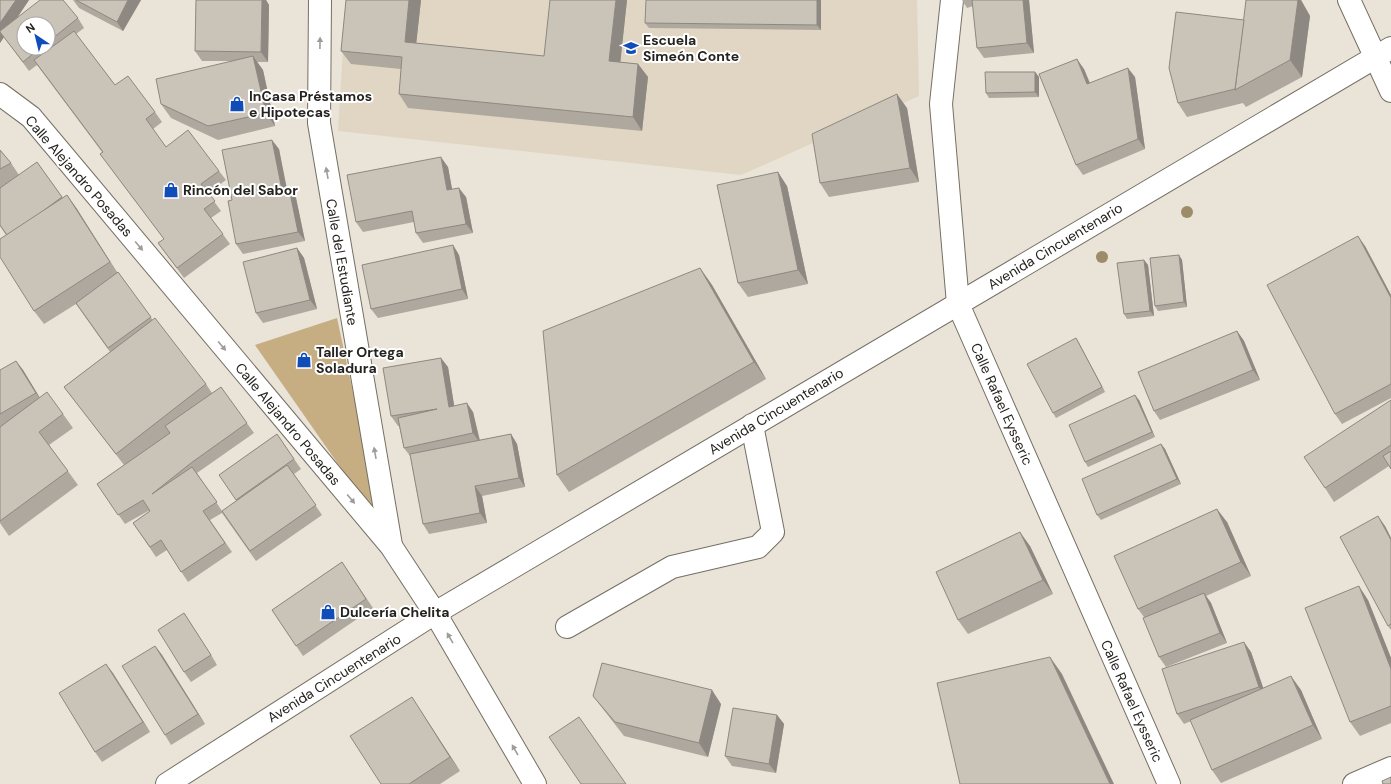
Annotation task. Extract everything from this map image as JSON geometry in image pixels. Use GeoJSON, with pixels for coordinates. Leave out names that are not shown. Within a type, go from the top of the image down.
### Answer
{"type":"FeatureCollection","features":[{"type":"Feature","properties":{"kind":"street","name":"Calle del Estudiante"},"geometry":{"type":"LineString","coordinates":[[320,0],[319,122],[391,546]]}},
{"type":"Feature","properties":{"kind":"street","name":"Calle Rafael Eysseric"},"geometry":{"type":"LineString","coordinates":[[952,0],[941,104],[958,304],[1169,784]]}},
{"type":"Feature","properties":{"kind":"street"},"geometry":{"type":"LineString","coordinates":[[1349,0],[1383,52],[1391,91]]}},
{"type":"Feature","properties":{"kind":"street","name":"Avenida Cincuentenario"},"geometry":{"type":"LineString","coordinates":[[167,784],[435,613],[1383,52]]}},
{"type":"Feature","properties":{"kind":"street","name":"Calle Alejandro Posadas"},"geometry":{"type":"LineString","coordinates":[[0,94],[31,117],[391,546],[435,613],[535,784]]}},
{"type":"Feature","properties":{"kind":"street"},"geometry":{"type":"LineString","coordinates":[[567,627],[672,567],[758,547],[773,532],[752,426]]}},
{"type":"Feature","properties":{"kind":"street"},"geometry":{"type":"LineString","coordinates":[[1354,784],[1391,768]]}},
{"type":"Feature","properties":{"kind":"shaded area","name":"Escuela Simeón Conte"},"geometry":{"type":"Polygon","coordinates":[[[346,0],[917,0],[919,96],[741,175],[338,131],[346,0]]]}},
{"type":"Feature","properties":{"kind":"shaded area"},"geometry":{"type":"Polygon","coordinates":[[[337,318],[382,527],[255,345],[337,318]]]}},
{"type":"Feature","properties":{"kind":"building"},"geometry":{"type":"Polygon","coordinates":[[[0,0],[16,0],[0,23],[0,0]]]}},
{"type":"Feature","properties":{"kind":"building"},"geometry":{"type":"Polygon","coordinates":[[[40,0],[63,0],[78,18],[56,36],[56,16],[19,16],[40,0]]]}},
{"type":"Feature","properties":{"kind":"building"},"geometry":{"type":"Polygon","coordinates":[[[76,0],[128,0],[117,22],[76,0]]]}},
{"type":"Feature","properties":{"kind":"building"},"geometry":{"type":"Polygon","coordinates":[[[196,0],[262,0],[261,52],[195,51],[196,0]]]}},
{"type":"Feature","properties":{"kind":"building"},"geometry":{"type":"Polygon","coordinates":[[[346,0],[409,0],[405,42],[544,56],[550,0],[616,0],[609,61],[638,64],[633,117],[399,94],[402,57],[341,51],[346,0]]]}},
{"type":"Feature","properties":{"kind":"building"},"geometry":{"type":"Polygon","coordinates":[[[646,0],[817,0],[817,25],[645,23],[646,0]]]}},
{"type":"Feature","properties":{"kind":"building"},"geometry":{"type":"Polygon","coordinates":[[[972,0],[1023,0],[1027,43],[977,48],[972,0]]]}},
{"type":"Feature","properties":{"kind":"building"},"geometry":{"type":"Polygon","coordinates":[[[1246,0],[1298,0],[1290,60],[1235,90],[1246,0]]]}},
{"type":"Feature","properties":{"kind":"building"},"geometry":{"type":"Polygon","coordinates":[[[1176,12],[1244,20],[1235,89],[1178,103],[1169,68],[1176,12]]]}},
{"type":"Feature","properties":{"kind":"building"},"geometry":{"type":"Polygon","coordinates":[[[16,19],[16,53],[0,32],[16,19]]]}},
{"type":"Feature","properties":{"kind":"building"},"geometry":{"type":"Polygon","coordinates":[[[74,31],[115,85],[128,76],[155,112],[146,119],[166,147],[188,130],[219,171],[201,184],[215,201],[204,209],[223,234],[177,268],[158,243],[164,239],[100,154],[103,152],[34,60],[40,56],[56,56],[56,44],[74,31]]]}},
{"type":"Feature","properties":{"kind":"building"},"geometry":{"type":"Polygon","coordinates":[[[18,56],[30,56],[23,62],[18,56]]]}},
{"type":"Feature","properties":{"kind":"building"},"geometry":{"type":"Polygon","coordinates":[[[253,56],[266,113],[208,126],[161,104],[156,79],[253,56]]]}},
{"type":"Feature","properties":{"kind":"building"},"geometry":{"type":"Polygon","coordinates":[[[1077,59],[1087,84],[1128,68],[1138,139],[1076,165],[1039,74],[1077,59]]]}},
{"type":"Feature","properties":{"kind":"building"},"geometry":{"type":"Polygon","coordinates":[[[985,72],[1035,72],[1035,92],[986,93],[985,72]]]}},
{"type":"Feature","properties":{"kind":"building"},"geometry":{"type":"Polygon","coordinates":[[[897,94],[910,168],[820,183],[812,134],[897,94]]]}},
{"type":"Feature","properties":{"kind":"building"},"geometry":{"type":"Polygon","coordinates":[[[272,140],[282,190],[289,188],[298,232],[236,244],[228,201],[232,200],[222,150],[272,140]]]}},
{"type":"Feature","properties":{"kind":"building"},"geometry":{"type":"Polygon","coordinates":[[[0,150],[11,163],[0,169],[0,150]]]}},
{"type":"Feature","properties":{"kind":"building"},"geometry":{"type":"Polygon","coordinates":[[[441,157],[447,190],[459,188],[466,224],[416,233],[412,211],[356,222],[347,175],[441,157]]]}},
{"type":"Feature","properties":{"kind":"building"},"geometry":{"type":"Polygon","coordinates":[[[37,162],[62,197],[7,235],[0,225],[0,188],[37,162]]]}},
{"type":"Feature","properties":{"kind":"building"},"geometry":{"type":"Polygon","coordinates":[[[778,172],[798,270],[738,283],[717,185],[778,172]]]}},
{"type":"Feature","properties":{"kind":"building"},"geometry":{"type":"Polygon","coordinates":[[[67,195],[110,262],[34,311],[0,257],[0,239],[67,195]]]}},
{"type":"Feature","properties":{"kind":"building"},"geometry":{"type":"Polygon","coordinates":[[[1358,236],[1391,298],[1391,384],[1335,414],[1267,285],[1358,236]]]}},
{"type":"Feature","properties":{"kind":"building"},"geometry":{"type":"Polygon","coordinates":[[[453,245],[462,289],[371,309],[362,265],[453,245]]]}},
{"type":"Feature","properties":{"kind":"building"},"geometry":{"type":"Polygon","coordinates":[[[297,248],[310,300],[256,313],[243,262],[297,248]]]}},
{"type":"Feature","properties":{"kind":"building"},"geometry":{"type":"Polygon","coordinates":[[[1179,255],[1184,302],[1155,306],[1150,258],[1179,255]]]}},
{"type":"Feature","properties":{"kind":"building"},"geometry":{"type":"Polygon","coordinates":[[[1144,260],[1150,311],[1124,314],[1117,263],[1144,260]]]}},
{"type":"Feature","properties":{"kind":"building"},"geometry":{"type":"Polygon","coordinates":[[[700,268],[754,362],[557,475],[543,331],[700,268]]]}},
{"type":"Feature","properties":{"kind":"building"},"geometry":{"type":"Polygon","coordinates":[[[118,272],[151,317],[108,348],[76,303],[118,272]]]}},
{"type":"Feature","properties":{"kind":"building"},"geometry":{"type":"Polygon","coordinates":[[[155,318],[206,384],[116,454],[64,387],[155,318]]]}},
{"type":"Feature","properties":{"kind":"building"},"geometry":{"type":"Polygon","coordinates":[[[1237,331],[1253,370],[1154,411],[1138,372],[1237,331]]]}},
{"type":"Feature","properties":{"kind":"building"},"geometry":{"type":"Polygon","coordinates":[[[1076,338],[1102,387],[1053,413],[1027,364],[1076,338]]]}},
{"type":"Feature","properties":{"kind":"building"},"geometry":{"type":"Polygon","coordinates":[[[441,358],[449,407],[467,403],[473,433],[404,448],[398,418],[437,409],[391,416],[383,368],[441,358]]]}},
{"type":"Feature","properties":{"kind":"building"},"geometry":{"type":"Polygon","coordinates":[[[16,361],[36,393],[0,414],[0,370],[16,361]]]}},
{"type":"Feature","properties":{"kind":"building"},"geometry":{"type":"Polygon","coordinates":[[[221,387],[247,423],[191,463],[152,494],[192,467],[217,502],[203,511],[225,543],[181,572],[161,540],[150,547],[133,523],[150,511],[143,500],[118,515],[97,484],[170,433],[165,426],[221,387]]]}},
{"type":"Feature","properties":{"kind":"building"},"geometry":{"type":"Polygon","coordinates":[[[47,392],[63,414],[39,432],[68,471],[0,521],[0,427],[47,392]]]}},
{"type":"Feature","properties":{"kind":"building"},"geometry":{"type":"Polygon","coordinates":[[[1135,395],[1152,432],[1085,462],[1069,425],[1135,395]]]}},
{"type":"Feature","properties":{"kind":"building"},"geometry":{"type":"Polygon","coordinates":[[[1391,400],[1391,445],[1325,488],[1304,457],[1391,400]]]}},
{"type":"Feature","properties":{"kind":"building"},"geometry":{"type":"Polygon","coordinates":[[[277,434],[294,459],[236,500],[219,475],[277,434]]]}},
{"type":"Feature","properties":{"kind":"building"},"geometry":{"type":"Polygon","coordinates":[[[511,434],[519,478],[475,486],[480,513],[423,524],[410,454],[511,434]]]}},
{"type":"Feature","properties":{"kind":"building"},"geometry":{"type":"Polygon","coordinates":[[[1161,444],[1177,479],[1097,515],[1082,479],[1161,444]]]}},
{"type":"Feature","properties":{"kind":"building"},"geometry":{"type":"Polygon","coordinates":[[[1391,451],[1391,469],[1383,456],[1391,451]]]}},
{"type":"Feature","properties":{"kind":"building"},"geometry":{"type":"Polygon","coordinates":[[[287,465],[316,505],[250,551],[222,511],[287,465]]]}},
{"type":"Feature","properties":{"kind":"building"},"geometry":{"type":"Polygon","coordinates":[[[1217,509],[1241,562],[1138,609],[1114,556],[1217,509]]]}},
{"type":"Feature","properties":{"kind":"building"},"geometry":{"type":"Polygon","coordinates":[[[1378,516],[1391,540],[1391,624],[1388,626],[1340,537],[1378,516]]]}},
{"type":"Feature","properties":{"kind":"building"},"geometry":{"type":"Polygon","coordinates":[[[1020,532],[1043,580],[958,620],[936,572],[1020,532]]]}},
{"type":"Feature","properties":{"kind":"building"},"geometry":{"type":"Polygon","coordinates":[[[342,562],[366,599],[296,646],[272,610],[342,562]]]}},
{"type":"Feature","properties":{"kind":"building"},"geometry":{"type":"Polygon","coordinates":[[[1359,586],[1391,669],[1391,706],[1350,722],[1305,608],[1359,586]]]}},
{"type":"Feature","properties":{"kind":"building"},"geometry":{"type":"Polygon","coordinates":[[[1204,593],[1220,633],[1159,657],[1143,618],[1204,593]]]}},
{"type":"Feature","properties":{"kind":"building"},"geometry":{"type":"Polygon","coordinates":[[[184,613],[211,655],[184,672],[158,630],[184,613]]]}},
{"type":"Feature","properties":{"kind":"building"},"geometry":{"type":"Polygon","coordinates":[[[1244,642],[1259,687],[1177,714],[1162,669],[1244,642]]]}},
{"type":"Feature","properties":{"kind":"building"},"geometry":{"type":"Polygon","coordinates":[[[155,646],[198,714],[165,735],[122,666],[155,646]]]}},
{"type":"Feature","properties":{"kind":"building"},"geometry":{"type":"Polygon","coordinates":[[[1050,657],[1110,784],[960,784],[937,683],[1050,657]]]}},
{"type":"Feature","properties":{"kind":"building"},"geometry":{"type":"Polygon","coordinates":[[[602,663],[712,690],[699,743],[615,722],[593,696],[602,663]]]}},
{"type":"Feature","properties":{"kind":"building"},"geometry":{"type":"Polygon","coordinates":[[[106,664],[143,722],[95,752],[59,693],[106,664]]]}},
{"type":"Feature","properties":{"kind":"building"},"geometry":{"type":"Polygon","coordinates":[[[1291,676],[1313,725],[1212,770],[1190,720],[1291,676]]]}},
{"type":"Feature","properties":{"kind":"building"},"geometry":{"type":"Polygon","coordinates":[[[412,697],[450,757],[409,784],[381,784],[350,736],[412,697]]]}},
{"type":"Feature","properties":{"kind":"building"},"geometry":{"type":"Polygon","coordinates":[[[733,708],[777,715],[769,764],[725,756],[733,708]]]}},
{"type":"Feature","properties":{"kind":"building"},"geometry":{"type":"Polygon","coordinates":[[[579,717],[626,784],[581,784],[549,737],[579,717]]]}},
{"type":"Feature","properties":{"kind":"building"},"geometry":{"type":"Polygon","coordinates":[[[1391,777],[1391,784],[1383,784],[1382,781],[1391,777]]]}},
{"type":"Feature","properties":{"kind":"place","name":"Escuela Simeón Conte"},"geometry":{"type":"Point","coordinates":[631,48]}},
{"type":"Feature","properties":{"kind":"place","name":"InCasa Préstamos e Hipotecas"},"geometry":{"type":"Point","coordinates":[237,104]}},
{"type":"Feature","properties":{"kind":"place","name":"Rincón del Sabor"},"geometry":{"type":"Point","coordinates":[171,190]}},
{"type":"Feature","properties":{"kind":"place","name":"Taller Ortega Soladura"},"geometry":{"type":"Point","coordinates":[304,360]}},
{"type":"Feature","properties":{"kind":"place","name":"Dulcería Chelita"},"geometry":{"type":"Point","coordinates":[328,612]}}]}
